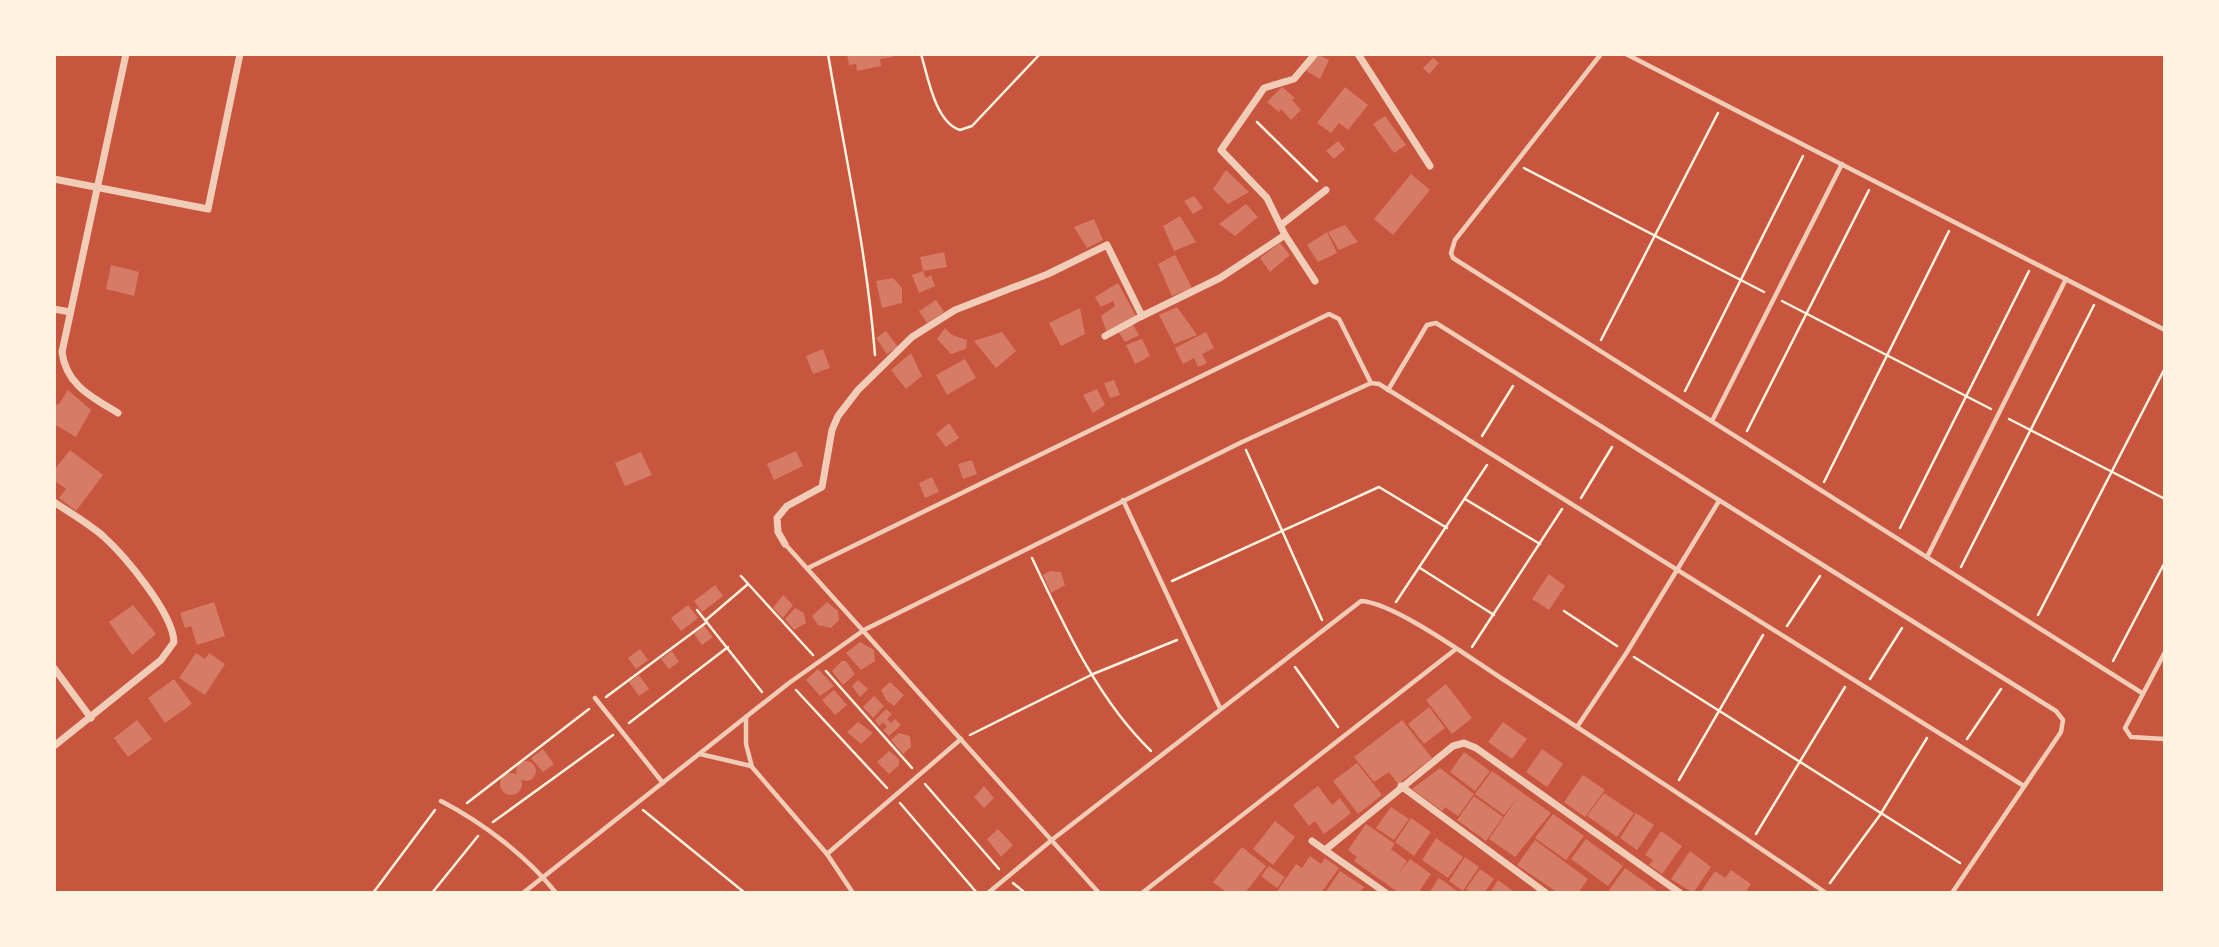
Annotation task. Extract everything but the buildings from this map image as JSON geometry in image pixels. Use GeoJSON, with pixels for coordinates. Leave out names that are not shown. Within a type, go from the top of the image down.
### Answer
{"type":"FeatureCollection","features":[{"type":"Feature","properties":{"kind":"street"},"geometry":{"type":"LineString","coordinates":[[118,413],[82,390],[67,374],[62,352],[126,54]]}},
{"type":"Feature","properties":{"kind":"street"},"geometry":{"type":"LineString","coordinates":[[54,179],[208,209],[240,54]]}},
{"type":"Feature","properties":{"kind":"street"},"geometry":{"type":"LineString","coordinates":[[1315,54],[1294,79],[1264,88],[1221,150],[1256,183],[1315,281]]}},
{"type":"Feature","properties":{"kind":"street"},"geometry":{"type":"LineString","coordinates":[[1358,54],[1430,166]]}},
{"type":"Feature","properties":{"kind":"street"},"geometry":{"type":"LineString","coordinates":[[1281,225],[1326,190]]}},
{"type":"Feature","properties":{"kind":"street"},"geometry":{"type":"LineString","coordinates":[[1105,337],[1220,278],[1285,235]]}},
{"type":"Feature","properties":{"kind":"street"},"geometry":{"type":"LineString","coordinates":[[785,544],[778,532],[777,518],[787,506],[822,487],[826,479],[832,430],[838,416],[876,372],[912,337],[939,318],[1048,274],[1107,245],[1142,316]]}},
{"type":"Feature","properties":{"kind":"street"},"geometry":{"type":"LineString","coordinates":[[54,310],[70,312]]}},
{"type":"Feature","properties":{"kind":"street"},"geometry":{"type":"LineString","coordinates":[[54,502],[101,534],[116,549],[170,621],[174,631],[174,642],[169,651],[54,746]]}},
{"type":"Feature","properties":{"kind":"street"},"geometry":{"type":"LineString","coordinates":[[54,668],[90,718]]}},
{"type":"Feature","properties":{"kind":"street"},"geometry":{"type":"LineString","coordinates":[[1325,850],[1401,786],[1453,746],[1464,743],[1476,748],[1680,893]]}},
{"type":"Feature","properties":{"kind":"street"},"geometry":{"type":"LineString","coordinates":[[1401,786],[1546,893]]}},
{"type":"Feature","properties":{"kind":"street"},"geometry":{"type":"LineString","coordinates":[[1312,841],[1386,893]]}},
{"type":"Feature","properties":{"kind":"lane"},"geometry":{"type":"LineString","coordinates":[[1601,54],[1454,240],[1451,253],[1458,261],[1596,349],[2143,693]]}},
{"type":"Feature","properties":{"kind":"lane"},"geometry":{"type":"LineString","coordinates":[[1626,54],[2165,330]]}},
{"type":"Feature","properties":{"kind":"lane"},"geometry":{"type":"LineString","coordinates":[[1712,421],[1842,164]]}},
{"type":"Feature","properties":{"kind":"lane"},"geometry":{"type":"LineString","coordinates":[[1927,557],[2066,279]]}},
{"type":"Feature","properties":{"kind":"lane"},"geometry":{"type":"LineString","coordinates":[[808,568],[1329,314],[1339,319],[1371,383],[1388,390],[2024,786]]}},
{"type":"Feature","properties":{"kind":"lane"},"geometry":{"type":"LineString","coordinates":[[1388,390],[1431,323],[1618,436],[2056,711],[2063,720],[2061,732],[1952,893]]}},
{"type":"Feature","properties":{"kind":"lane"},"geometry":{"type":"LineString","coordinates":[[523,893],[789,682],[864,630],[1242,442],[1371,383]]}},
{"type":"Feature","properties":{"kind":"lane"},"geometry":{"type":"LineString","coordinates":[[1123,500],[1220,708]]}},
{"type":"Feature","properties":{"kind":"lane"},"geometry":{"type":"LineString","coordinates":[[1577,727],[1627,652],[1718,501]]}},
{"type":"Feature","properties":{"kind":"lane"},"geometry":{"type":"LineString","coordinates":[[785,544],[1099,893]]}},
{"type":"Feature","properties":{"kind":"lane"},"geometry":{"type":"LineString","coordinates":[[988,893],[1220,708],[1361,601],[1371,601],[1391,611],[1466,655],[1752,840],[1824,892]]}},
{"type":"Feature","properties":{"kind":"lane"},"geometry":{"type":"LineString","coordinates":[[1142,893],[1456,649]]}},
{"type":"Feature","properties":{"kind":"lane"},"geometry":{"type":"LineString","coordinates":[[2165,652],[2126,723],[2127,733],[2136,739],[2165,740]]}},
{"type":"Feature","properties":{"kind":"lane"},"geometry":{"type":"LineString","coordinates":[[597,700],[663,783]]}},
{"type":"Feature","properties":{"kind":"lane"},"geometry":{"type":"LineString","coordinates":[[746,717],[746,744],[752,767],[827,854],[853,893]]}},
{"type":"Feature","properties":{"kind":"lane"},"geometry":{"type":"LineString","coordinates":[[827,854],[961,739]]}},
{"type":"Feature","properties":{"kind":"lane"},"geometry":{"type":"LineString","coordinates":[[700,754],[752,767]]}},
{"type":"Feature","properties":{"kind":"lane"},"geometry":{"type":"LineString","coordinates":[[441,802],[485,828],[543,876],[556,893]]}},
{"type":"Feature","properties":{"kind":"path"},"geometry":{"type":"LineString","coordinates":[[828,54],[844,155],[866,260],[876,372]]}},
{"type":"Feature","properties":{"kind":"path"},"geometry":{"type":"LineString","coordinates":[[921,54],[941,113],[949,125],[960,130],[972,126],[1040,54]]}},
{"type":"Feature","properties":{"kind":"path"},"geometry":{"type":"LineString","coordinates":[[1596,349],[1723,104]]}},
{"type":"Feature","properties":{"kind":"path"},"geometry":{"type":"LineString","coordinates":[[1246,113],[1288,150],[1326,190]]}},
{"type":"Feature","properties":{"kind":"path"},"geometry":{"type":"LineString","coordinates":[[1680,401],[1808,147]]}},
{"type":"Feature","properties":{"kind":"path"},"geometry":{"type":"LineString","coordinates":[[1515,164],[2165,499]]}},
{"type":"Feature","properties":{"kind":"path"},"geometry":{"type":"LineString","coordinates":[[1742,441],[1874,181]]}},
{"type":"Feature","properties":{"kind":"path"},"geometry":{"type":"LineString","coordinates":[[1821,490],[1954,222]]}},
{"type":"Feature","properties":{"kind":"path"},"geometry":{"type":"LineString","coordinates":[[1895,537],[2033,262]]}},
{"type":"Feature","properties":{"kind":"path"},"geometry":{"type":"LineString","coordinates":[[1956,576],[2099,296]]}},
{"type":"Feature","properties":{"kind":"path"},"geometry":{"type":"LineString","coordinates":[[2034,624],[2165,368]]}},
{"type":"Feature","properties":{"kind":"path"},"geometry":{"type":"LineString","coordinates":[[1476,445],[1520,376]]}},
{"type":"Feature","properties":{"kind":"path"},"geometry":{"type":"LineString","coordinates":[[1576,507],[1618,436]]}},
{"type":"Feature","properties":{"kind":"path"},"geometry":{"type":"LineString","coordinates":[[1242,442],[1284,530],[1325,626]]}},
{"type":"Feature","properties":{"kind":"path"},"geometry":{"type":"LineString","coordinates":[[1391,611],[1493,456]]}},
{"type":"Feature","properties":{"kind":"path"},"geometry":{"type":"LineString","coordinates":[[1163,585],[1379,487],[1447,528]]}},
{"type":"Feature","properties":{"kind":"path"},"geometry":{"type":"LineString","coordinates":[[1465,499],[1540,544]]}},
{"type":"Feature","properties":{"kind":"path"},"geometry":{"type":"LineString","coordinates":[[1466,655],[1567,502]]}},
{"type":"Feature","properties":{"kind":"path"},"geometry":{"type":"LineString","coordinates":[[1027,548],[1093,674],[1124,725],[1158,758]]}},
{"type":"Feature","properties":{"kind":"path"},"geometry":{"type":"LineString","coordinates":[[2108,671],[2165,562]]}},
{"type":"Feature","properties":{"kind":"path"},"geometry":{"type":"LineString","coordinates":[[1781,635],[1826,567]]}},
{"type":"Feature","properties":{"kind":"path"},"geometry":{"type":"LineString","coordinates":[[1420,568],[1494,615]]}},
{"type":"Feature","properties":{"kind":"path"},"geometry":{"type":"LineString","coordinates":[[741,576],[1005,877],[1024,893]]}},
{"type":"Feature","properties":{"kind":"path"},"geometry":{"type":"LineString","coordinates":[[458,810],[597,700],[706,621],[748,584]]}},
{"type":"Feature","properties":{"kind":"path"},"geometry":{"type":"LineString","coordinates":[[697,610],[768,700]]}},
{"type":"Feature","properties":{"kind":"path"},"geometry":{"type":"LineString","coordinates":[[1564,611],[1880,816],[1968,869]]}},
{"type":"Feature","properties":{"kind":"path"},"geometry":{"type":"LineString","coordinates":[[1865,687],[1907,618]]}},
{"type":"Feature","properties":{"kind":"path"},"geometry":{"type":"LineString","coordinates":[[1673,789],[1768,627]]}},
{"type":"Feature","properties":{"kind":"path"},"geometry":{"type":"LineString","coordinates":[[961,739],[1093,674],[1187,636]]}},
{"type":"Feature","properties":{"kind":"path"},"geometry":{"type":"LineString","coordinates":[[432,893],[485,828],[728,647]]}},
{"type":"Feature","properties":{"kind":"path"},"geometry":{"type":"LineString","coordinates":[[1287,656],[1344,737]]}},
{"type":"Feature","properties":{"kind":"path"},"geometry":{"type":"LineString","coordinates":[[1752,840],[1850,678]]}},
{"type":"Feature","properties":{"kind":"path"},"geometry":{"type":"LineString","coordinates":[[1962,747],[2008,680]]}},
{"type":"Feature","properties":{"kind":"path"},"geometry":{"type":"LineString","coordinates":[[789,682],[894,796],[977,893]]}},
{"type":"Feature","properties":{"kind":"path"},"geometry":{"type":"LineString","coordinates":[[1824,892],[1880,816],[1932,729]]}},
{"type":"Feature","properties":{"kind":"path"},"geometry":{"type":"LineString","coordinates":[[373,893],[441,802]]}},
{"type":"Feature","properties":{"kind":"path"},"geometry":{"type":"LineString","coordinates":[[635,803],[744,893]]}}]}
